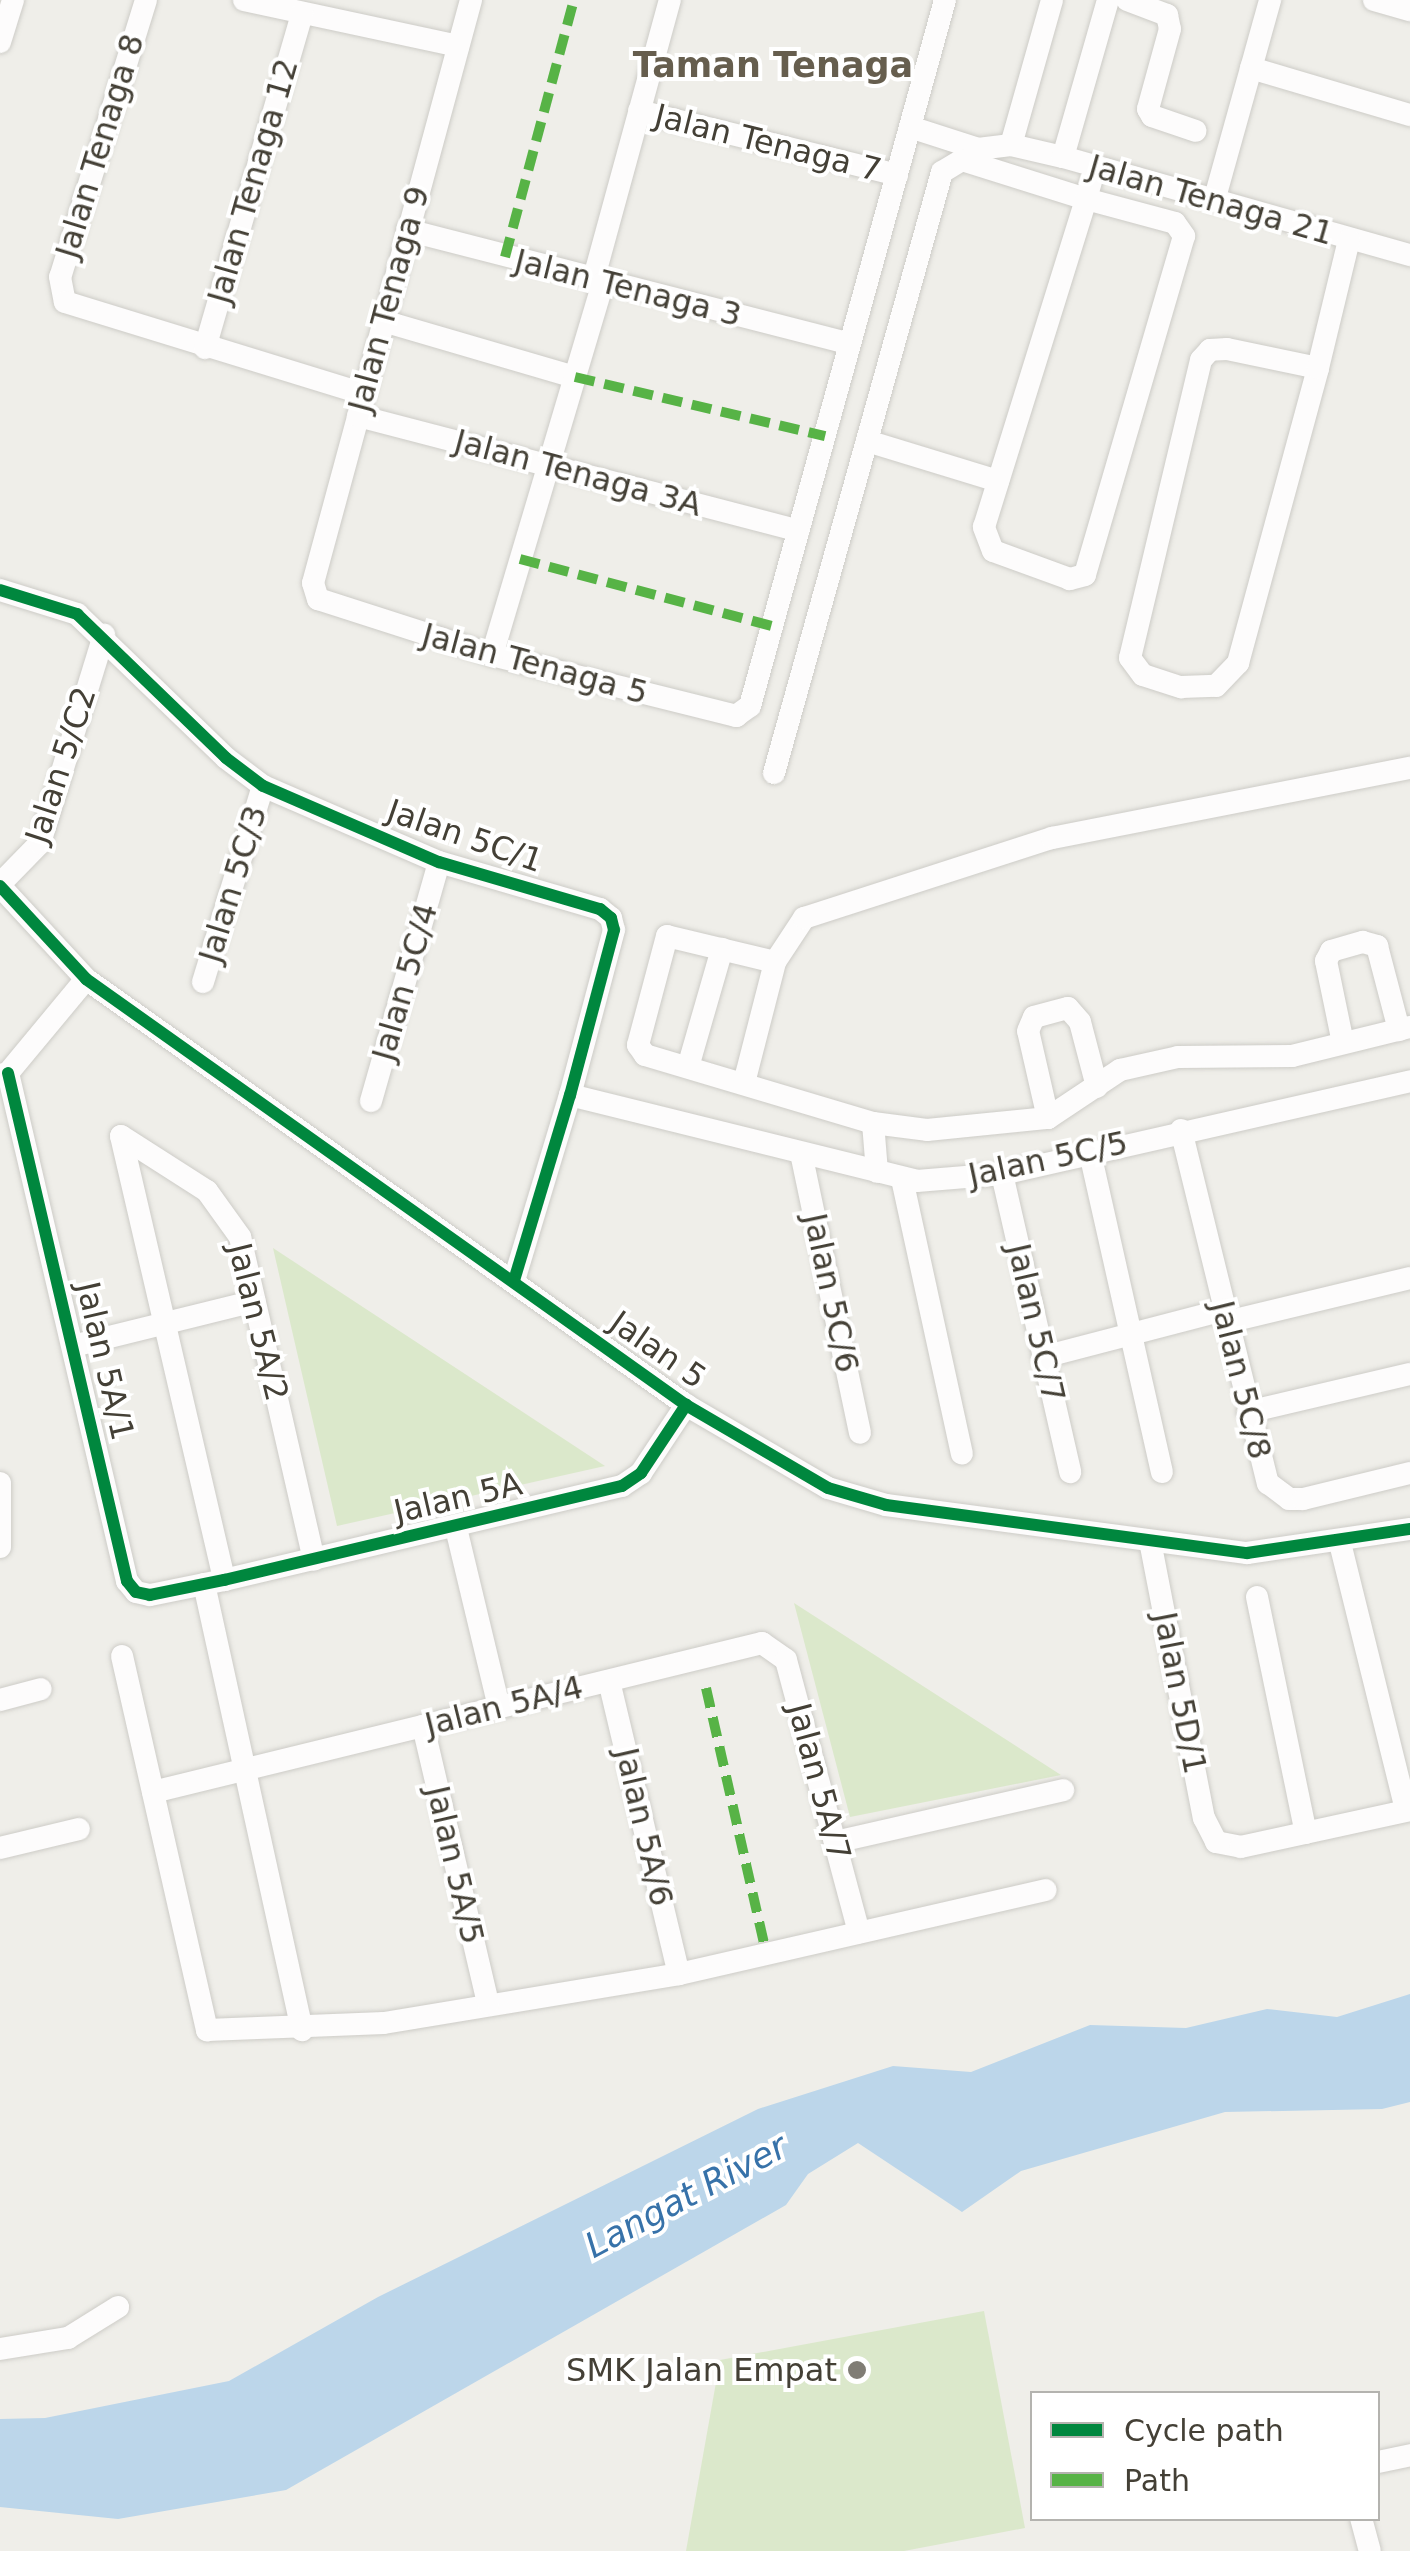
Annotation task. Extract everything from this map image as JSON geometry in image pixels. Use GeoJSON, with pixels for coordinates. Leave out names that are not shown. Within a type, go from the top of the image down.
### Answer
{"type":"FeatureCollection","features":[{"type":"Feature","properties":{"kind":"street"},"geometry":{"type":"LineString","coordinates":[[0,42],[12,0]]}},
{"type":"Feature","properties":{"kind":"street","name":"Jalan Tenaga 8"},"geometry":{"type":"LineString","coordinates":[[60,293],[60,276],[146,0]]}},
{"type":"Feature","properties":{"kind":"street"},"geometry":{"type":"LineString","coordinates":[[244,0],[302,14],[349,11],[458,46]]}},
{"type":"Feature","properties":{"kind":"street","name":"Jalan Tenaga 9"},"geometry":{"type":"LineString","coordinates":[[318,599],[314,582],[472,0]]}},
{"type":"Feature","properties":{"kind":"street"},"geometry":{"type":"LineString","coordinates":[[798,530],[945,0]]}},
{"type":"Feature","properties":{"kind":"street"},"geometry":{"type":"LineString","coordinates":[[1011,145],[1052,0]]}},
{"type":"Feature","properties":{"kind":"street"},"geometry":{"type":"LineString","coordinates":[[1063,157],[1108,0]]}},
{"type":"Feature","properties":{"kind":"street"},"geometry":{"type":"LineString","coordinates":[[1127,0],[1160,8],[1170,29],[1148,109],[1157,121],[1196,132]]}},
{"type":"Feature","properties":{"kind":"street"},"geometry":{"type":"LineString","coordinates":[[1214,201],[1270,0]]}},
{"type":"Feature","properties":{"kind":"street"},"geometry":{"type":"LineString","coordinates":[[1374,0],[1410,10]]}},
{"type":"Feature","properties":{"kind":"street"},"geometry":{"type":"LineString","coordinates":[[492,656],[575,377],[667,1]]}},
{"type":"Feature","properties":{"kind":"street","name":"Jalan Tenaga 12"},"geometry":{"type":"LineString","coordinates":[[205,348],[302,14]]}},
{"type":"Feature","properties":{"kind":"street"},"geometry":{"type":"LineString","coordinates":[[1251,68],[1410,115]]}},
{"type":"Feature","properties":{"kind":"street","name":"Jalan Tenaga 7"},"geometry":{"type":"LineString","coordinates":[[640,111],[897,175]]}},
{"type":"Feature","properties":{"kind":"street","name":"Jalan Tenaga 21"},"geometry":{"type":"LineString","coordinates":[[910,127],[978,149],[1011,145],[1063,157],[1410,255]]}},
{"type":"Feature","properties":{"kind":"street"},"geometry":{"type":"LineString","coordinates":[[774,774],[942,172],[962,160],[1086,199],[1175,223],[1185,246],[1085,575],[1070,578],[994,551],[984,528],[1086,199],[1095,167]]}},
{"type":"Feature","properties":{"kind":"street","name":"Jalan Tenaga 3"},"geometry":{"type":"LineString","coordinates":[[407,230],[850,344]]}},
{"type":"Feature","properties":{"kind":"street"},"geometry":{"type":"LineString","coordinates":[[1318,368],[1227,349],[1210,350],[1201,360],[1135,628],[1130,658],[1142,675],[1182,687],[1216,686],[1238,663],[1318,368],[1349,240]]}},
{"type":"Feature","properties":{"kind":"street","name":"Jalan Tenaga 3A"},"geometry":{"type":"LineString","coordinates":[[60,293],[71,308],[205,348],[361,405],[550,466],[798,530]]}},
{"type":"Feature","properties":{"kind":"street"},"geometry":{"type":"LineString","coordinates":[[384,321],[575,377]]}},
{"type":"Feature","properties":{"kind":"street"},"geometry":{"type":"LineString","coordinates":[[867,441],[998,481]]}},
{"type":"Feature","properties":{"kind":"street","name":"Jalan Tenaga 5"},"geometry":{"type":"LineString","coordinates":[[318,599],[492,656],[736,716],[750,706],[798,530]]}},
{"type":"Feature","properties":{"kind":"street","name":"Jalan 5C/1"},"geometry":{"type":"LineString","coordinates":[[0,590],[52,602],[104,634],[226,758],[263,786],[439,862],[600,908],[610,918],[614,930],[570,1096],[514,1281]]}},
{"type":"Feature","properties":{"kind":"street","name":"Jalan 5/C2"},"geometry":{"type":"LineString","coordinates":[[0,885],[40,842],[104,634]]}},
{"type":"Feature","properties":{"kind":"street"},"geometry":{"type":"LineString","coordinates":[[744,1083],[776,962],[804,918],[1052,838],[1410,768]]}},
{"type":"Feature","properties":{"kind":"street","name":"Jalan 5C/3"},"geometry":{"type":"LineString","coordinates":[[203,982],[263,786]]}},
{"type":"Feature","properties":{"kind":"street","name":"Jalan 5C/4"},"geometry":{"type":"LineString","coordinates":[[370,1101],[439,862]]}},
{"type":"Feature","properties":{"kind":"street","name":"Jalan 5"},"geometry":{"type":"LineString","coordinates":[[0,885],[86,979],[686,1405],[828,1488],[886,1505],[1247,1553],[1340,1543],[1410,1529]]}},
{"type":"Feature","properties":{"kind":"street"},"geometry":{"type":"LineString","coordinates":[[776,962],[666,936],[638,1044],[645,1054],[744,1083],[873,1134],[1048,1118],[1120,1070],[1178,1057],[1292,1056],[1404,1028],[1377,946],[1362,942],[1332,951],[1326,961],[1343,1043]]}},
{"type":"Feature","properties":{"kind":"street"},"geometry":{"type":"LineString","coordinates":[[688,1067],[722,949]]}},
{"type":"Feature","properties":{"kind":"street"},"geometry":{"type":"LineString","coordinates":[[4,1074],[86,979]]}},
{"type":"Feature","properties":{"kind":"street"},"geometry":{"type":"LineString","coordinates":[[1048,1118],[1028,1032],[1034,1017],[1068,1008],[1080,1022],[1097,1087]]}},
{"type":"Feature","properties":{"kind":"street","name":"Jalan 5A/1"},"geometry":{"type":"LineString","coordinates":[[4,1074],[128,1581],[150,1596],[214,1582]]}},
{"type":"Feature","properties":{"kind":"street","name":"Jalan 5C/5"},"geometry":{"type":"LineString","coordinates":[[570,1096],[902,1178],[1002,1174],[1181,1130],[1410,1081]]}},
{"type":"Feature","properties":{"kind":"street","name":"Jalan 5C/8"},"geometry":{"type":"LineString","coordinates":[[1181,1130],[1268,1483],[1289,1499],[1410,1473]]}},
{"type":"Feature","properties":{"kind":"street"},"geometry":{"type":"LineString","coordinates":[[869,1170],[873,1134]]}},
{"type":"Feature","properties":{"kind":"street","name":"Jalan 5A/2"},"geometry":{"type":"LineString","coordinates":[[164,1324],[121,1136],[206,1191],[225,1211],[240,1237],[314,1560]]}},
{"type":"Feature","properties":{"kind":"street","name":"Jalan 5C/6"},"geometry":{"type":"LineString","coordinates":[[801,1153],[860,1433]]}},
{"type":"Feature","properties":{"kind":"street"},"geometry":{"type":"LineString","coordinates":[[1090,1153],[1162,1472]]}},
{"type":"Feature","properties":{"kind":"street","name":"Jalan 5C/7"},"geometry":{"type":"LineString","coordinates":[[1002,1174],[1070,1472]]}},
{"type":"Feature","properties":{"kind":"street"},"geometry":{"type":"LineString","coordinates":[[902,1178],[962,1454]]}},
{"type":"Feature","properties":{"kind":"street"},"geometry":{"type":"LineString","coordinates":[[1044,1357],[1132,1334],[1410,1278]]}},
{"type":"Feature","properties":{"kind":"street"},"geometry":{"type":"LineString","coordinates":[[73,1346],[255,1301]]}},
{"type":"Feature","properties":{"kind":"street"},"geometry":{"type":"LineString","coordinates":[[164,1324],[246,1770],[302,2030]]}},
{"type":"Feature","properties":{"kind":"street"},"geometry":{"type":"LineString","coordinates":[[1248,1412],[1410,1374]]}},
{"type":"Feature","properties":{"kind":"street","name":"Jalan 5A"},"geometry":{"type":"LineString","coordinates":[[214,1582],[456,1528],[634,1480],[686,1405]]}},
{"type":"Feature","properties":{"kind":"street"},"geometry":{"type":"LineString","coordinates":[[0,1483],[1,1546]]}},
{"type":"Feature","properties":{"kind":"street"},"geometry":{"type":"LineString","coordinates":[[456,1528],[499,1708]]}},
{"type":"Feature","properties":{"kind":"street","name":"Jalan 5D/1"},"geometry":{"type":"LineString","coordinates":[[1150,1541],[1204,1818],[1216,1842],[1241,1848],[1306,1833]]}},
{"type":"Feature","properties":{"kind":"street"},"geometry":{"type":"LineString","coordinates":[[1257,1597],[1306,1833],[1408,1810],[1340,1543]]}},
{"type":"Feature","properties":{"kind":"street","name":"Jalan 5A/4"},"geometry":{"type":"LineString","coordinates":[[153,1792],[762,1643]]}},
{"type":"Feature","properties":{"kind":"street","name":"Jalan 5A/7"},"geometry":{"type":"LineString","coordinates":[[762,1643],[786,1660],[859,1932]]}},
{"type":"Feature","properties":{"kind":"street"},"geometry":{"type":"LineString","coordinates":[[122,1656],[207,2030],[302,2030],[680,1974],[1044,1890]]}},
{"type":"Feature","properties":{"kind":"street","name":"Jalan 5A/6"},"geometry":{"type":"LineString","coordinates":[[609,1681],[680,1974]]}},
{"type":"Feature","properties":{"kind":"street"},"geometry":{"type":"LineString","coordinates":[[0,1700],[41,1689]]}},
{"type":"Feature","properties":{"kind":"street","name":"Jalan 5A/5"},"geometry":{"type":"LineString","coordinates":[[423,1726],[488,2003]]}},
{"type":"Feature","properties":{"kind":"street"},"geometry":{"type":"LineString","coordinates":[[835,1842],[1063,1790]]}},
{"type":"Feature","properties":{"kind":"street"},"geometry":{"type":"LineString","coordinates":[[0,1848],[80,1829]]}},
{"type":"Feature","properties":{"kind":"street"},"geometry":{"type":"LineString","coordinates":[[0,2349],[68,2338],[118,2307]]}},
{"type":"Feature","properties":{"kind":"street"},"geometry":{"type":"LineString","coordinates":[[1380,2462],[1410,2455]]}},
{"type":"Feature","properties":{"kind":"street"},"geometry":{"type":"LineString","coordinates":[[1362,2521],[1370,2551]]}},
{"type":"Feature","properties":{"kind":"green space"},"geometry":{"type":"Polygon","coordinates":[[[273,1248],[605,1466],[337,1526],[273,1248]]]}},
{"type":"Feature","properties":{"kind":"green space"},"geometry":{"type":"Polygon","coordinates":[[[794,1603],[1061,1775],[850,1817],[794,1603]]]}},
{"type":"Feature","properties":{"kind":"green space","name":"SMK Jalan Empat"},"geometry":{"type":"Polygon","coordinates":[[[984,2311],[1025,2528],[904,2551],[686,2551],[720,2360],[984,2311]]]}},
{"type":"Feature","properties":{"kind":"water","name":"Langat River"},"geometry":{"type":"Polygon","coordinates":[[[1410,1994],[1410,2102],[1382,2109],[1225,2112],[1021,2171],[962,2212],[858,2143],[808,2174],[786,2205],[286,2490],[118,2519],[0,2507],[0,2419],[45,2418],[229,2381],[378,2297],[758,2109],[893,2066],[971,2072],[1090,2025],[1186,2028],[1267,2009],[1337,2017],[1410,1994]]]}},
{"type":"Feature","properties":{"kind":"marked path"},"geometry":{"type":"LineString","coordinates":[[505,257],[574,0]]}},
{"type":"Feature","properties":{"kind":"marked path"},"geometry":{"type":"LineString","coordinates":[[575,377],[825,436]]}},
{"type":"Feature","properties":{"kind":"marked path"},"geometry":{"type":"LineString","coordinates":[[520,559],[772,626]]}},
{"type":"Feature","properties":{"kind":"marked path"},"geometry":{"type":"LineString","coordinates":[[706,1688],[764,1943]]}},
{"type":"Feature","properties":{"kind":"cycle path"},"geometry":{"type":"LineString","coordinates":[[0,590],[77,614],[226,758],[263,786],[439,862],[600,909],[611,918],[614,930],[570,1095],[514,1281]]}},
{"type":"Feature","properties":{"kind":"cycle path"},"geometry":{"type":"LineString","coordinates":[[0,886],[86,979],[686,1405],[828,1488],[886,1505],[1247,1553],[1410,1529]]}},
{"type":"Feature","properties":{"kind":"cycle path"},"geometry":{"type":"LineString","coordinates":[[8,1073],[127,1581],[136,1592],[150,1595],[224,1580],[622,1486],[641,1473],[686,1405]]}},
{"type":"Feature","properties":{"kind":"place","name":"SMK Jalan Empat"},"geometry":{"type":"Point","coordinates":[857,2370]}},
{"type":"Feature","properties":{"kind":"district","name":"Taman Tenaga"},"geometry":{"type":"Point","coordinates":[773,65]}}]}
